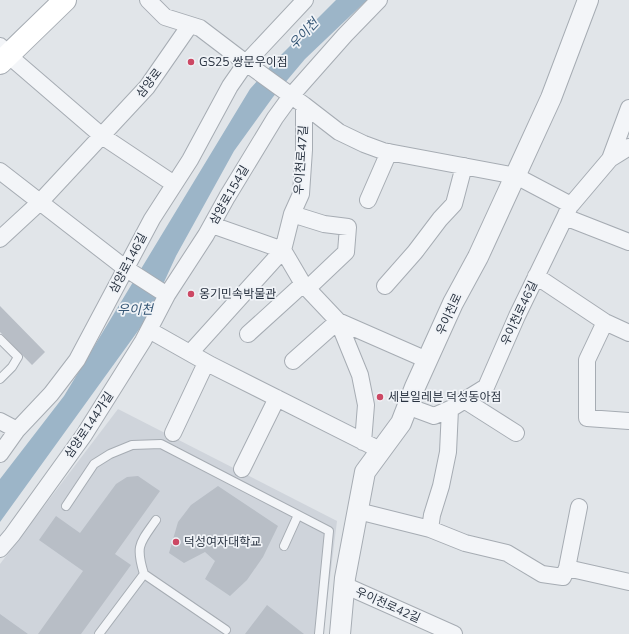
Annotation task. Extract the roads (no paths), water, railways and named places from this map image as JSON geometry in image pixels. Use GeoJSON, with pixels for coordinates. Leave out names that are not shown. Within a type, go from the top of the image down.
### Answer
{"type":"FeatureCollection","features":[{"type":"Feature","properties":{"kind":"main road"},"geometry":{"type":"LineString","coordinates":[[3,55],[65,0]]}},
{"type":"Feature","properties":{"kind":"street"},"geometry":{"type":"LineString","coordinates":[[148,0],[165,17],[200,28],[339,132],[364,144],[389,152],[516,176],[568,211],[629,242]]}},
{"type":"Feature","properties":{"kind":"street"},"geometry":{"type":"LineString","coordinates":[[246,63],[305,0]]}},
{"type":"Feature","properties":{"kind":"street","name":"삼양로154길"},"geometry":{"type":"LineString","coordinates":[[167,295],[212,225],[247,162],[275,118],[291,96],[345,34],[379,0]]}},
{"type":"Feature","properties":{"kind":"street","name":"우이천로"},"geometry":{"type":"LineString","coordinates":[[340,634],[344,585],[372,446],[401,422],[452,303],[478,257],[551,98],[588,0]]}},
{"type":"Feature","properties":{"kind":"street","name":"삼양로"},"geometry":{"type":"LineString","coordinates":[[0,239],[40,202],[147,87],[190,25]]}},
{"type":"Feature","properties":{"kind":"street"},"geometry":{"type":"LineString","coordinates":[[3,55],[102,136],[174,184]]}},
{"type":"Feature","properties":{"kind":"street","name":"삼양로146길"},"geometry":{"type":"LineString","coordinates":[[0,454],[17,430],[51,394],[77,360],[152,219],[190,160],[230,86],[246,63]]}},
{"type":"Feature","properties":{"kind":"street","name":"우이천로47길"},"geometry":{"type":"LineString","coordinates":[[283,250],[292,214],[301,194],[304,150],[304,105]]}},
{"type":"Feature","properties":{"kind":"street"},"geometry":{"type":"LineString","coordinates":[[610,159],[629,108]]}},
{"type":"Feature","properties":{"kind":"street"},"geometry":{"type":"LineString","coordinates":[[610,159],[629,147]]}},
{"type":"Feature","properties":{"kind":"street"},"geometry":{"type":"LineString","coordinates":[[368,200],[389,152]]}},
{"type":"Feature","properties":{"kind":"street","name":"우이천로46길"},"geometry":{"type":"LineString","coordinates":[[407,406],[434,416],[450,409],[486,386],[536,276],[568,211],[610,159]]}},
{"type":"Feature","properties":{"kind":"street"},"geometry":{"type":"LineString","coordinates":[[385,286],[454,204],[464,166]]}},
{"type":"Feature","properties":{"kind":"street"},"geometry":{"type":"LineString","coordinates":[[0,171],[125,268],[167,295]]}},
{"type":"Feature","properties":{"kind":"street"},"geometry":{"type":"LineString","coordinates":[[248,334],[346,252],[348,227],[324,224],[292,214]]}},
{"type":"Feature","properties":{"kind":"street"},"geometry":{"type":"LineString","coordinates":[[212,225],[283,250],[305,286],[338,321],[360,374],[372,446]]}},
{"type":"Feature","properties":{"kind":"street"},"geometry":{"type":"LineString","coordinates":[[190,353],[283,250]]}},
{"type":"Feature","properties":{"kind":"street"},"geometry":{"type":"LineString","coordinates":[[536,276],[605,322],[629,333]]}},
{"type":"Feature","properties":{"kind":"street","name":"삼양로144가길"},"geometry":{"type":"LineString","coordinates":[[0,549],[12,535],[84,435],[143,341],[167,295]]}},
{"type":"Feature","properties":{"kind":"street"},"geometry":{"type":"LineString","coordinates":[[338,321],[428,360]]}},
{"type":"Feature","properties":{"kind":"street"},"geometry":{"type":"LineString","coordinates":[[293,361],[338,321]]}},
{"type":"Feature","properties":{"kind":"street"},"geometry":{"type":"LineString","coordinates":[[605,322],[587,360],[587,418],[629,421]]}},
{"type":"Feature","properties":{"kind":"street"},"geometry":{"type":"LineString","coordinates":[[148,330],[206,363],[372,446]]}},
{"type":"Feature","properties":{"kind":"street"},"geometry":{"type":"LineString","coordinates":[[173,433],[206,363]]}},
{"type":"Feature","properties":{"kind":"street"},"geometry":{"type":"LineString","coordinates":[[242,469],[277,398]]}},
{"type":"Feature","properties":{"kind":"street"},"geometry":{"type":"LineString","coordinates":[[464,400],[516,433]]}},
{"type":"Feature","properties":{"kind":"street"},"geometry":{"type":"LineString","coordinates":[[430,529],[437,496],[442,486],[448,452],[450,409]]}},
{"type":"Feature","properties":{"kind":"street"},"geometry":{"type":"LineString","coordinates":[[0,421],[17,430]]}},
{"type":"Feature","properties":{"kind":"street"},"geometry":{"type":"LineString","coordinates":[[358,511],[430,529],[465,543],[507,553],[542,574],[563,577],[567,568],[579,507]]}},
{"type":"Feature","properties":{"kind":"street"},"geometry":{"type":"LineString","coordinates":[[567,568],[629,582]]}},
{"type":"Feature","properties":{"kind":"street","name":"우이천로42길"},"geometry":{"type":"LineString","coordinates":[[344,585],[454,634]]}},
{"type":"Feature","properties":{"kind":"lane"},"geometry":{"type":"LineString","coordinates":[[0,339],[18,357],[12,367],[0,379]]}},
{"type":"Feature","properties":{"kind":"lane"},"geometry":{"type":"LineString","coordinates":[[66,506],[94,464],[110,454],[132,445],[161,444],[329,531],[319,634]]}},
{"type":"Feature","properties":{"kind":"lane"},"geometry":{"type":"LineString","coordinates":[[284,546],[298,515]]}},
{"type":"Feature","properties":{"kind":"lane"},"geometry":{"type":"LineString","coordinates":[[156,520],[140,542],[139,557],[144,574],[226,630]]}},
{"type":"Feature","properties":{"kind":"lane"},"geometry":{"type":"LineString","coordinates":[[99,634],[144,574]]}},
{"type":"Feature","properties":{"kind":"water","name":"우이천"},"geometry":{"type":"Polygon","coordinates":[[[336,0],[367,0],[305,59],[273,97],[234,151],[176,256],[148,317],[0,522],[0,479],[64,396],[250,89],[276,60],[336,0]]]}},
{"type":"Feature","properties":{"kind":"place","name":"GS25 쌍문우이점"},"geometry":{"type":"Point","coordinates":[191,62]}},
{"type":"Feature","properties":{"kind":"place","name":"옹기민속박물관"},"geometry":{"type":"Point","coordinates":[191,294]}},
{"type":"Feature","properties":{"kind":"place","name":"세븐일레븐 덕성동아점"},"geometry":{"type":"Point","coordinates":[380,397]}},
{"type":"Feature","properties":{"kind":"place","name":"덕성여자대학교"},"geometry":{"type":"Point","coordinates":[176,542]}}]}
